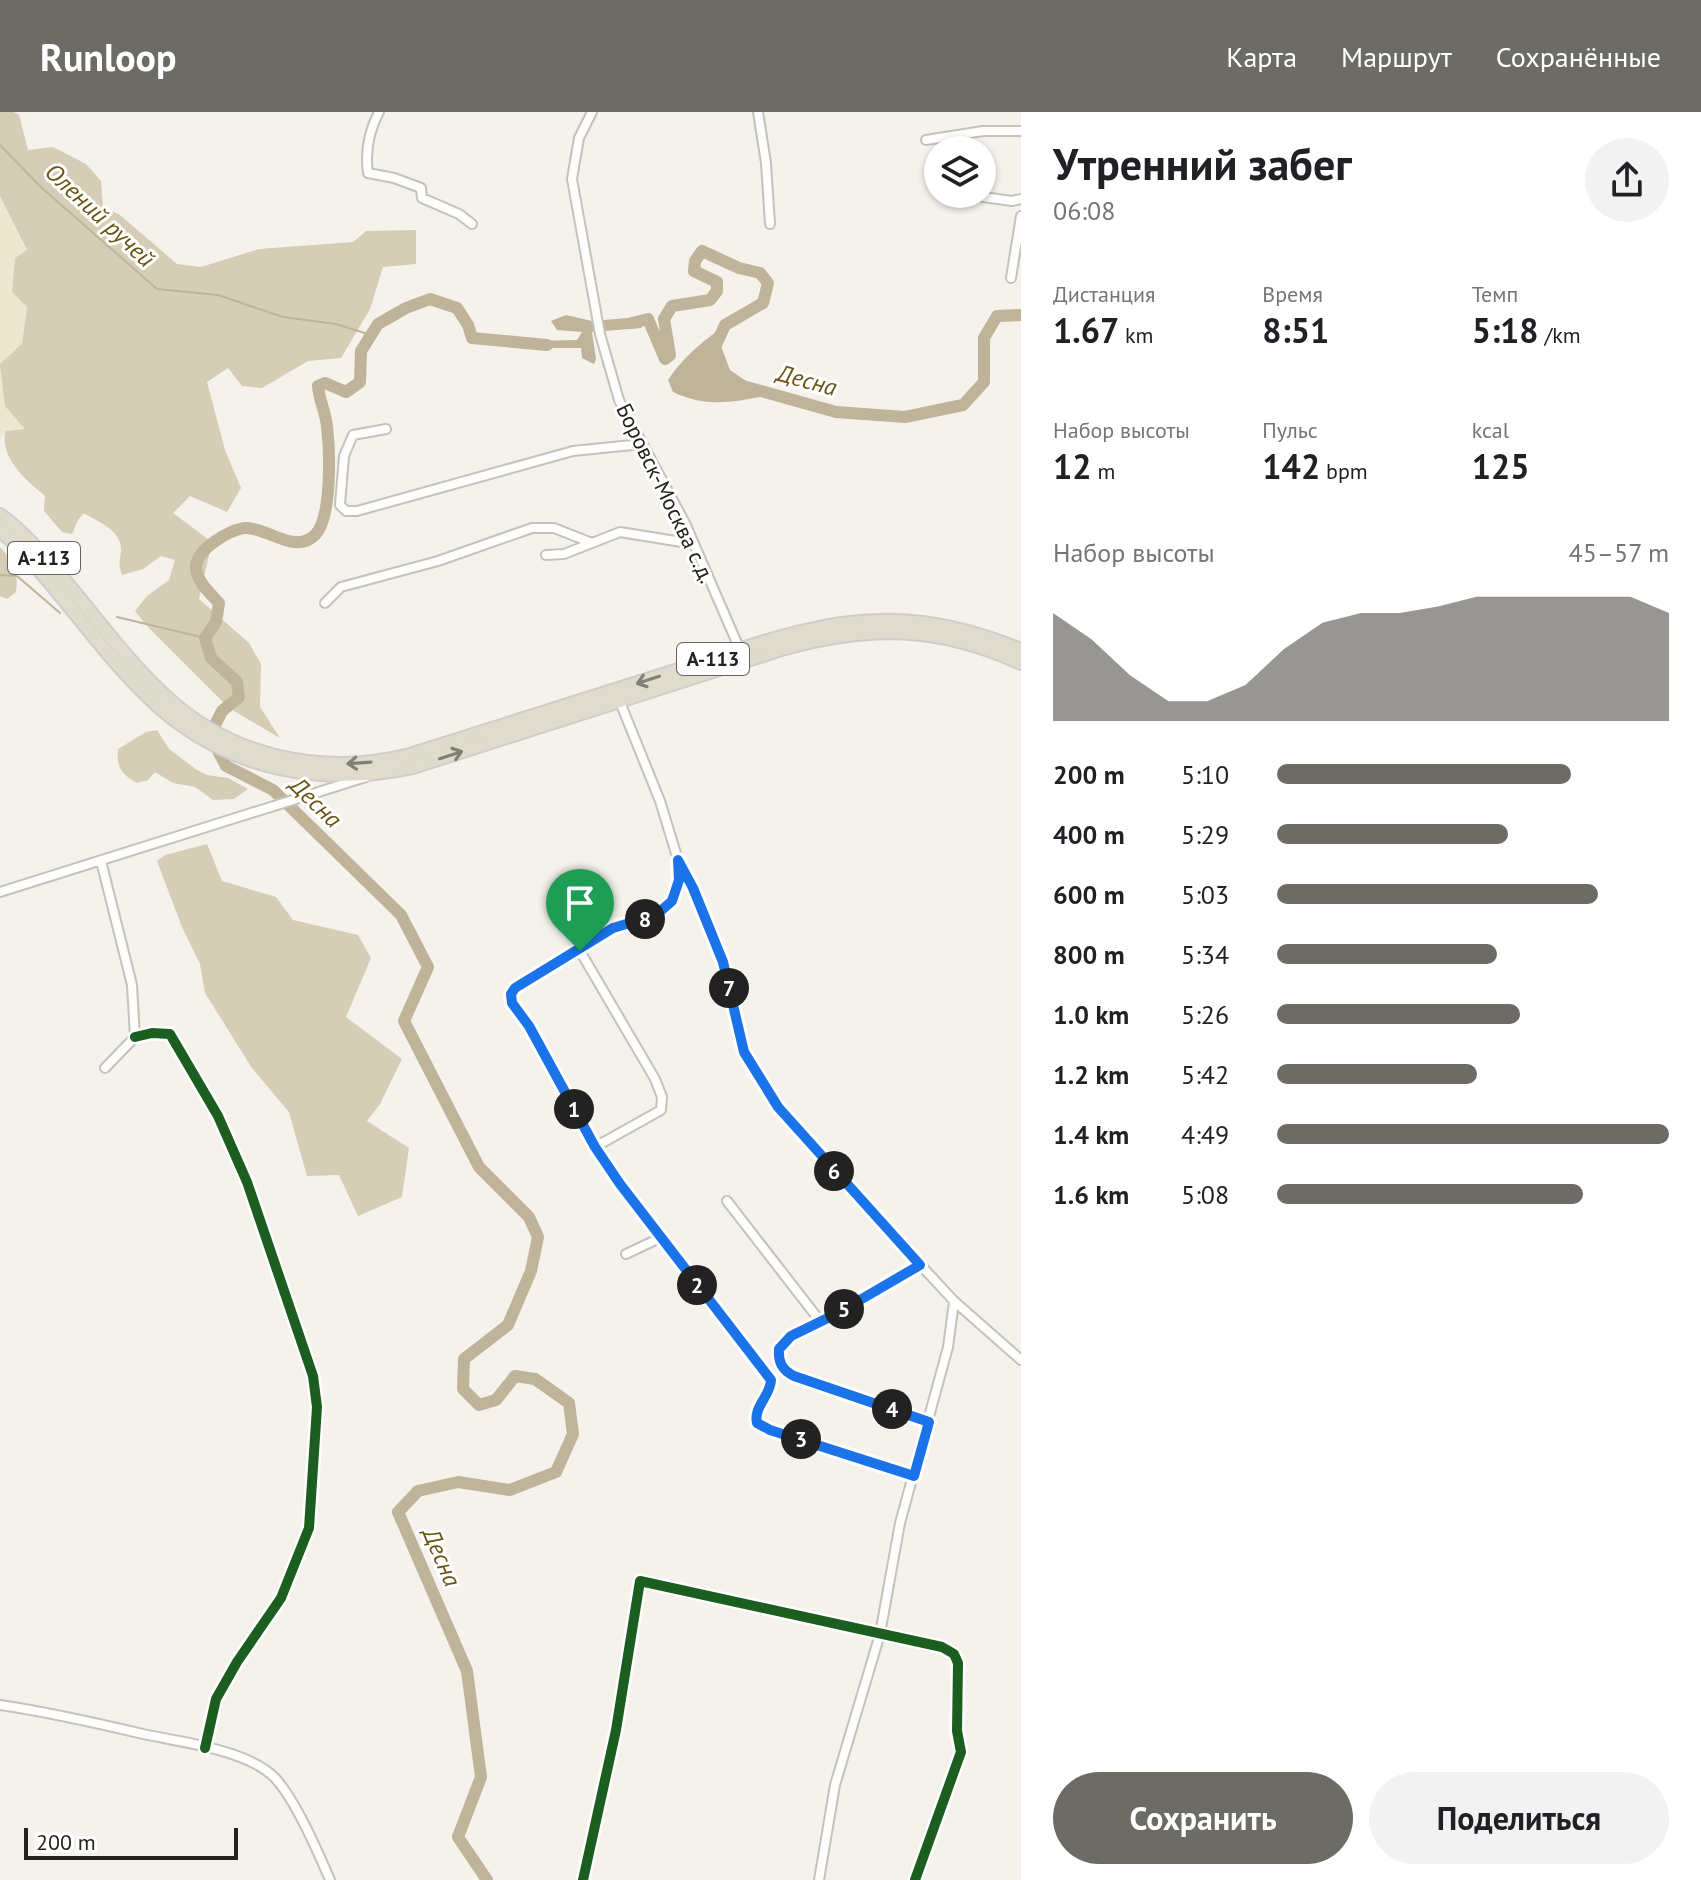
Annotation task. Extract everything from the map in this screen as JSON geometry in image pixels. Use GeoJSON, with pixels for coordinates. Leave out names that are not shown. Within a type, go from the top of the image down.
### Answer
{"type":"FeatureCollection","features":[{"type":"Feature","properties":{"kind":"highway","name":"А-113"},"geometry":{"type":"LineString","coordinates":[[0,515],[57,572],[180,724],[222,749],[275,769],[376,774],[413,767],[785,648],[836,635],[901,631],[938,635],[980,645],[1021,663]]}},
{"type":"Feature","properties":{"kind":"highway","name":"А-113"},"geometry":{"type":"LineString","coordinates":[[0,530],[48,578],[116,660],[161,700]]}},
{"type":"Feature","properties":{"kind":"highway","name":"А-113"},"geometry":{"type":"LineString","coordinates":[[308,769],[410,755],[821,627],[898,620],[962,630],[1021,650]]}},
{"type":"Feature","properties":{"kind":"street"},"geometry":{"type":"LineString","coordinates":[[379,112],[368,142],[368,173],[421,188],[422,198],[459,214],[472,224]]}},
{"type":"Feature","properties":{"kind":"street","name":"Боровск-Москва с.д."},"geometry":{"type":"LineString","coordinates":[[592,112],[579,138],[572,179],[600,334],[619,400],[694,544],[740,650]]}},
{"type":"Feature","properties":{"kind":"street"},"geometry":{"type":"LineString","coordinates":[[758,112],[766,163],[770,224]]}},
{"type":"Feature","properties":{"kind":"street"},"geometry":{"type":"LineString","coordinates":[[951,136],[983,131],[1021,131]]}},
{"type":"Feature","properties":{"kind":"street"},"geometry":{"type":"LineString","coordinates":[[996,199],[1021,199]]}},
{"type":"Feature","properties":{"kind":"street"},"geometry":{"type":"LineString","coordinates":[[1011,278],[1021,216]]}},
{"type":"Feature","properties":{"kind":"street"},"geometry":{"type":"LineString","coordinates":[[386,429],[353,435],[344,456],[340,505],[346,511],[436,491],[573,451],[642,444]]}},
{"type":"Feature","properties":{"kind":"street"},"geometry":{"type":"LineString","coordinates":[[325,603],[341,587],[438,561],[532,528],[554,528],[592,543]]}},
{"type":"Feature","properties":{"kind":"street"},"geometry":{"type":"LineString","coordinates":[[546,555],[564,554],[620,532],[694,544]]}},
{"type":"Feature","properties":{"kind":"street"},"geometry":{"type":"LineString","coordinates":[[620,702],[660,801],[678,860],[693,888],[723,962],[744,1052],[778,1107],[920,1265],[954,1301],[1021,1360]]}},
{"type":"Feature","properties":{"kind":"street"},"geometry":{"type":"LineString","coordinates":[[0,892],[376,774]]}},
{"type":"Feature","properties":{"kind":"street"},"geometry":{"type":"LineString","coordinates":[[678,860],[679,880],[672,901],[656,915],[613,928],[515,988],[512,1003],[529,1026],[595,1147],[620,1184],[771,1380],[758,1410],[757,1423],[770,1430],[914,1476]]}},
{"type":"Feature","properties":{"kind":"street"},"geometry":{"type":"LineString","coordinates":[[101,861],[132,985],[135,1037]]}},
{"type":"Feature","properties":{"kind":"street"},"geometry":{"type":"LineString","coordinates":[[580,951],[649,1067],[662,1097],[661,1110],[595,1147]]}},
{"type":"Feature","properties":{"kind":"street"},"geometry":{"type":"LineString","coordinates":[[105,1068],[135,1037],[152,1033],[170,1034],[218,1116],[247,1182],[313,1376],[317,1407],[309,1528],[281,1598],[216,1699],[205,1748]]}},
{"type":"Feature","properties":{"kind":"street"},"geometry":{"type":"LineString","coordinates":[[727,1201],[820,1321]]}},
{"type":"Feature","properties":{"kind":"street"},"geometry":{"type":"LineString","coordinates":[[626,1254],[662,1237]]}},
{"type":"Feature","properties":{"kind":"street"},"geometry":{"type":"LineString","coordinates":[[920,1265],[783,1343],[779,1359],[788,1373],[929,1422]]}},
{"type":"Feature","properties":{"kind":"street"},"geometry":{"type":"LineString","coordinates":[[819,1880],[835,1785],[880,1634],[900,1523],[948,1347],[954,1301]]}},
{"type":"Feature","properties":{"kind":"street"},"geometry":{"type":"LineString","coordinates":[[583,1880],[616,1730],[640,1581],[942,1647],[954,1654],[958,1663],[957,1731],[961,1752],[915,1880]]}},
{"type":"Feature","properties":{"kind":"street"},"geometry":{"type":"LineString","coordinates":[[0,1705],[43,1711],[205,1748],[255,1764],[276,1778],[287,1794],[330,1880]]}},
{"type":"Feature","properties":{"kind":"shaded area"},"geometry":{"type":"Polygon","coordinates":[[[0,112],[19,115],[28,150],[53,147],[86,164],[101,181],[103,207],[120,215],[177,264],[201,267],[259,249],[353,242],[366,231],[416,230],[416,264],[383,267],[370,309],[341,358],[308,361],[262,388],[242,386],[228,368],[207,382],[225,450],[241,488],[227,512],[190,496],[173,513],[212,542],[199,599],[249,643],[261,664],[260,707],[280,738],[229,708],[135,611],[147,596],[169,580],[175,560],[161,556],[143,569],[122,575],[120,542],[113,532],[84,513],[72,534],[62,532],[44,511],[45,496],[11,460],[5,431],[25,429],[5,406],[0,364],[22,344],[27,307],[12,292],[15,258],[27,250],[0,196],[0,112]]]}},
{"type":"Feature","properties":{"kind":"shaded area"},"geometry":{"type":"Polygon","coordinates":[[[0,196],[27,251],[15,258],[12,291],[27,307],[22,344],[25,429],[5,431],[0,439],[0,196]]]}},
{"type":"Feature","properties":{"kind":"shaded area"},"geometry":{"type":"Polygon","coordinates":[[[566,315],[592,321],[648,319],[641,328],[592,332],[594,364],[582,358],[581,348],[536,348],[530,344],[533,341],[577,340],[582,332],[557,330],[551,321],[566,315]]]}},
{"type":"Feature","properties":{"kind":"shaded area"},"geometry":{"type":"Polygon","coordinates":[[[727,324],[715,347],[725,374],[743,386],[773,395],[710,402],[673,392],[668,380],[674,371],[695,349],[727,324]]]}},
{"type":"Feature","properties":{"kind":"shaded area"},"geometry":{"type":"Polygon","coordinates":[[[0,547],[12,562],[17,579],[16,592],[7,599],[0,596],[0,547]]]}},
{"type":"Feature","properties":{"kind":"shaded area"},"geometry":{"type":"Polygon","coordinates":[[[157,730],[169,749],[197,770],[228,778],[248,789],[234,799],[213,800],[195,787],[173,783],[155,772],[148,780],[137,783],[132,780],[119,766],[118,749],[146,732],[157,730]]]}},
{"type":"Feature","properties":{"kind":"shaded area"},"geometry":{"type":"Polygon","coordinates":[[[207,844],[222,881],[276,897],[293,920],[358,935],[371,958],[346,1017],[402,1059],[380,1104],[367,1121],[409,1148],[402,1197],[358,1216],[339,1175],[307,1176],[289,1112],[252,1068],[205,993],[200,964],[157,861],[165,855],[207,844]]]}},
{"type":"Feature","properties":{"kind":"waterway","name":"Олений ручей"},"geometry":{"type":"LineString","coordinates":[[0,145],[42,188],[157,289],[218,295],[283,317],[336,324],[371,335]]}},
{"type":"Feature","properties":{"kind":"waterway","name":"Десна"},"geometry":{"type":"LineString","coordinates":[[632,323],[648,319],[665,359],[670,355],[664,319],[672,306],[710,300],[717,291],[717,282],[694,271],[695,261],[702,251],[739,268],[760,273],[768,283],[763,303],[725,325],[715,347],[725,374],[743,386],[836,412],[905,417],[963,405],[984,382],[984,338],[997,316],[1021,315]]}},
{"type":"Feature","properties":{"kind":"waterway","name":"Десна"},"geometry":{"type":"LineString","coordinates":[[487,1880],[458,1837],[481,1777],[467,1671],[398,1512],[418,1491],[458,1482],[510,1490],[556,1472],[573,1434],[569,1403],[535,1379],[515,1376],[496,1400],[479,1405],[463,1389],[464,1359],[508,1325],[531,1271],[538,1237],[529,1217],[479,1167],[404,1021],[428,967],[401,915],[273,790],[226,766],[218,751],[215,725],[222,711],[239,697],[237,682],[211,658],[205,638],[216,622],[219,603],[202,583],[196,568],[197,561],[207,548],[239,529],[254,529],[299,542],[315,535],[321,526],[327,500],[329,467],[326,422],[318,386],[325,383],[346,392],[360,382],[361,351],[378,324],[430,299],[457,308],[472,338],[547,345]]}},
{"type":"Feature","properties":{"kind":"waterway"},"geometry":{"type":"LineString","coordinates":[[0,575],[17,576],[60,613]]}},
{"type":"Feature","properties":{"kind":"waterway"},"geometry":{"type":"LineString","coordinates":[[117,617],[205,638]]}},
{"type":"Feature","properties":{"kind":"cycle path"},"geometry":{"type":"LineString","coordinates":[[678,860],[679,880],[672,901],[656,915],[613,928],[515,988],[511,994],[512,1003],[529,1026],[595,1147],[620,1184],[771,1380],[756,1417],[757,1423],[770,1430],[914,1476]]}},
{"type":"Feature","properties":{"kind":"cycle path"},"geometry":{"type":"LineString","coordinates":[[135,1037],[152,1033],[170,1034],[218,1116],[247,1182],[313,1376],[317,1407],[309,1528],[281,1598],[216,1699],[205,1748]]}},
{"type":"Feature","properties":{"kind":"cycle path"},"geometry":{"type":"LineString","coordinates":[[583,1880],[616,1730],[640,1581],[942,1647],[954,1654],[958,1663],[957,1731],[961,1752],[915,1880]]}},
{"type":"Feature","properties":{"kind":"route"},"geometry":{"type":"LineString","coordinates":[[678,860],[693,888],[723,962],[744,1052],[778,1107],[920,1265],[836,1314],[791,1336],[779,1349],[781,1365],[794,1376],[929,1422],[914,1476],[770,1430],[757,1423],[758,1410],[771,1380],[620,1184],[595,1147],[529,1026],[512,1003],[511,994],[515,988],[580,951],[613,928],[656,915],[672,901],[679,880],[678,860]]}}]}
